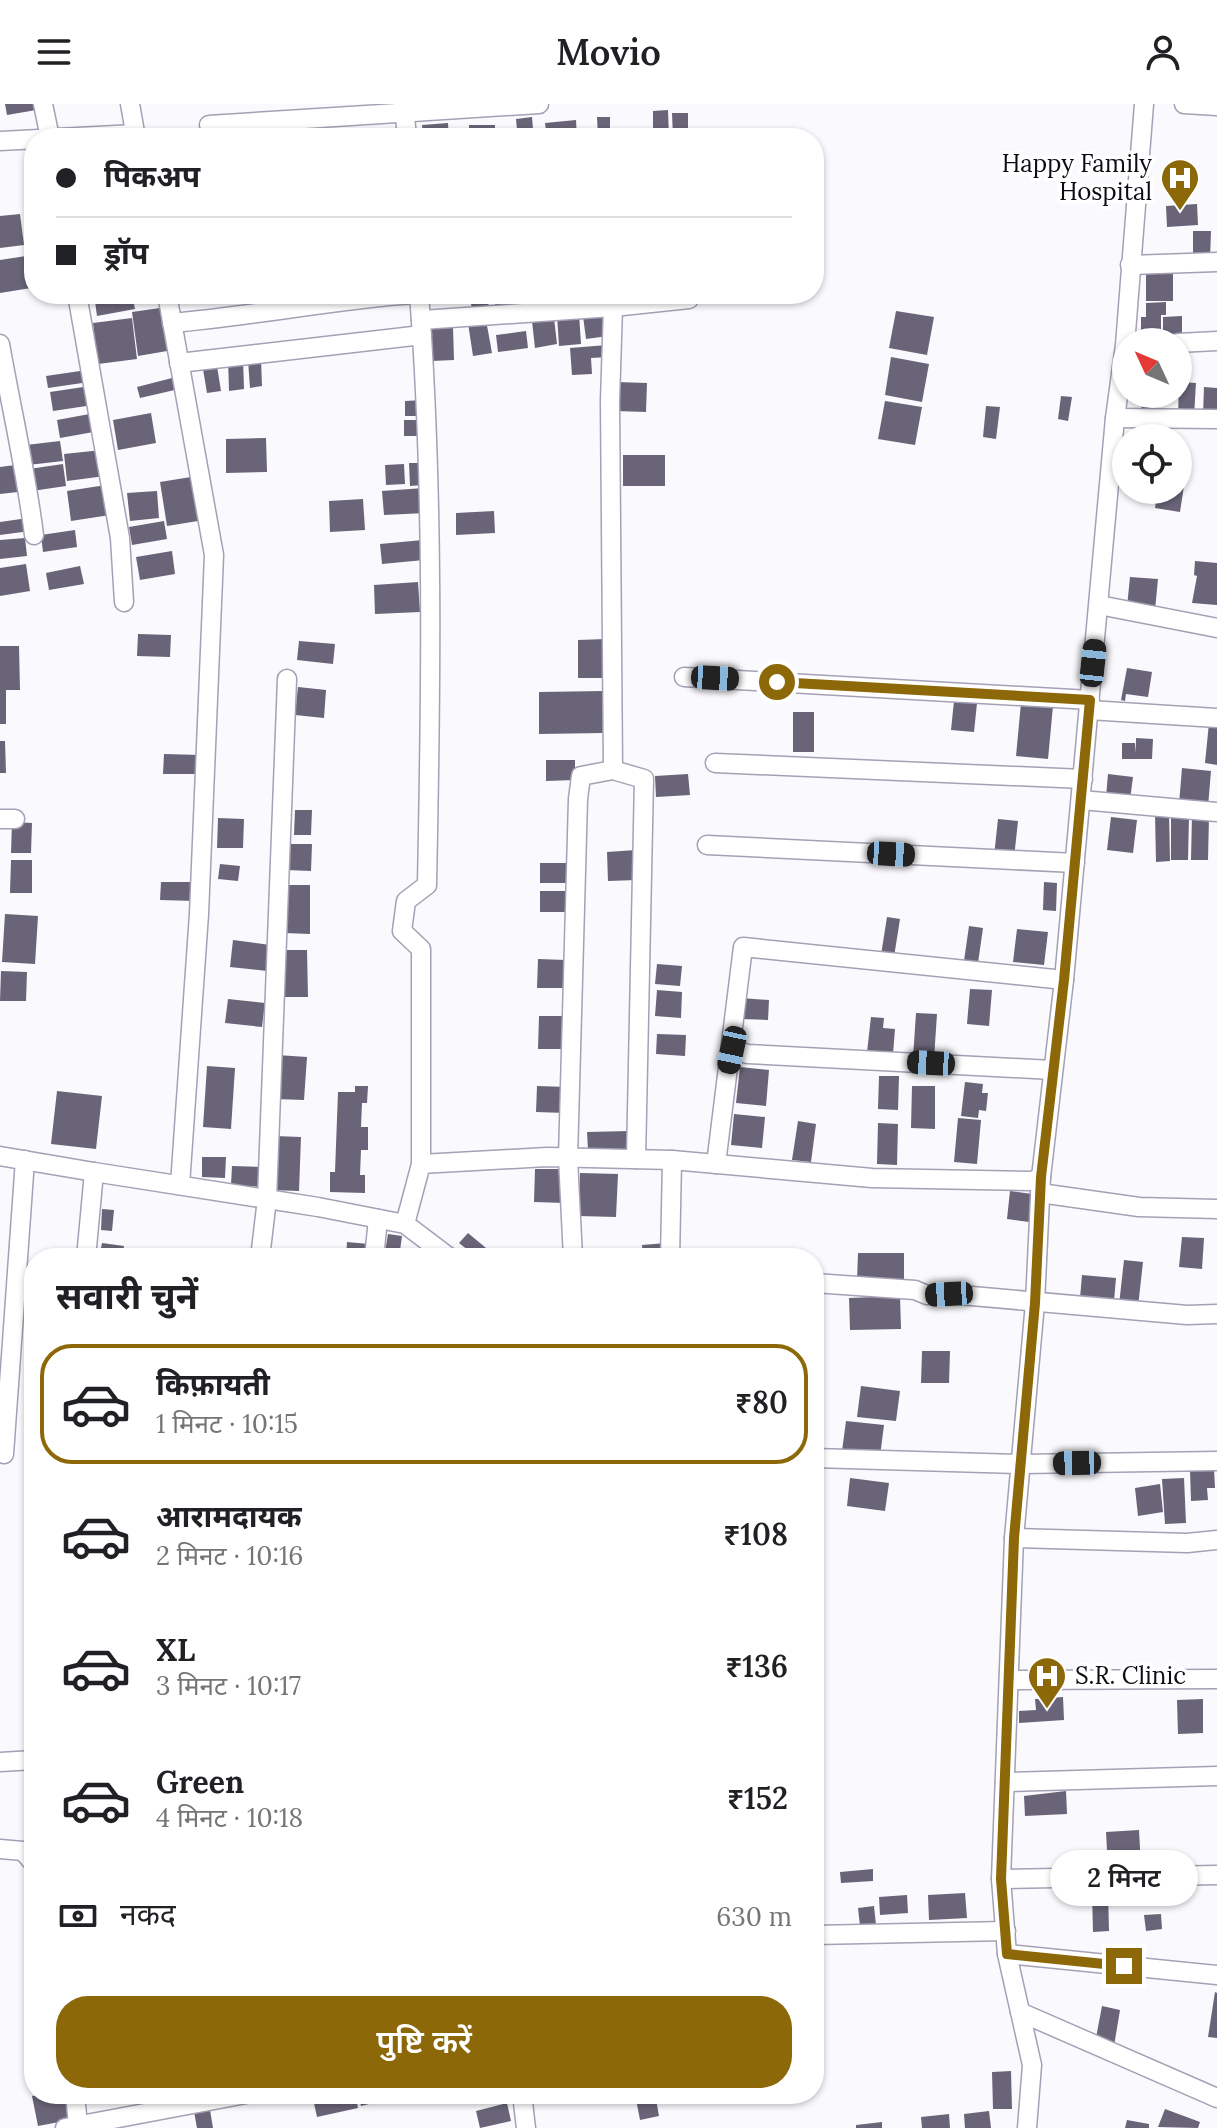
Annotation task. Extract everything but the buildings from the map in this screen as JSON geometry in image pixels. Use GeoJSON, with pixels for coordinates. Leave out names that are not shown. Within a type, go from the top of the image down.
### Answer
{"type":"FeatureCollection","features":[{"type":"Feature","properties":{"kind":"street"},"geometry":{"type":"LineString","coordinates":[[43,104],[47,128]]}},
{"type":"Feature","properties":{"kind":"street"},"geometry":{"type":"LineString","coordinates":[[130,104],[134,128]]}},
{"type":"Feature","properties":{"kind":"street"},"geometry":{"type":"LineString","coordinates":[[209,125],[405,109],[539,104]]}},
{"type":"Feature","properties":{"kind":"street"},"geometry":{"type":"LineString","coordinates":[[1127,328],[1144,104]]}},
{"type":"Feature","properties":{"kind":"street"},"geometry":{"type":"LineString","coordinates":[[1184,104],[1217,106]]}},
{"type":"Feature","properties":{"kind":"street"},"geometry":{"type":"LineString","coordinates":[[0,141],[24,139]]}},
{"type":"Feature","properties":{"kind":"street"},"geometry":{"type":"LineString","coordinates":[[1130,265],[1217,262]]}},
{"type":"Feature","properties":{"kind":"street"},"geometry":{"type":"LineString","coordinates":[[79,304],[120,538],[124,602]]}},
{"type":"Feature","properties":{"kind":"street"},"geometry":{"type":"LineString","coordinates":[[169,304],[214,555],[199,914],[180,1185]]}},
{"type":"Feature","properties":{"kind":"street"},"geometry":{"type":"LineString","coordinates":[[172,323],[237,317],[299,304]]}},
{"type":"Feature","properties":{"kind":"street"},"geometry":{"type":"LineString","coordinates":[[405,1224],[421,1164],[421,949],[402,931],[406,901],[427,885],[430,728],[422,328],[418,304]]}},
{"type":"Feature","properties":{"kind":"street"},"geometry":{"type":"LineString","coordinates":[[179,363],[422,328],[642,304]]}},
{"type":"Feature","properties":{"kind":"street"},"geometry":{"type":"LineString","coordinates":[[613,307],[610,416],[613,770]]}},
{"type":"Feature","properties":{"kind":"street"},"geometry":{"type":"LineString","coordinates":[[1192,342],[1217,341]]}},
{"type":"Feature","properties":{"kind":"street"},"geometry":{"type":"LineString","coordinates":[[0,344],[20,460],[27,481],[34,535]]}},
{"type":"Feature","properties":{"kind":"street"},"geometry":{"type":"LineString","coordinates":[[1027,2128],[1032,2065],[1007,1954],[1001,1879],[1014,1538],[1035,1303],[1040,1185],[1064,980],[1117,408]]}},
{"type":"Feature","properties":{"kind":"street"},"geometry":{"type":"LineString","coordinates":[[1115,418],[1217,419]]}},
{"type":"Feature","properties":{"kind":"street"},"geometry":{"type":"LineString","coordinates":[[1099,605],[1217,628]]}},
{"type":"Feature","properties":{"kind":"street"},"geometry":{"type":"LineString","coordinates":[[684,677],[1089,705],[1217,718]]}},
{"type":"Feature","properties":{"kind":"street"},"geometry":{"type":"LineString","coordinates":[[261,1248],[267,1199],[287,679]]}},
{"type":"Feature","properties":{"kind":"street"},"geometry":{"type":"LineString","coordinates":[[715,763],[1083,779]]}},
{"type":"Feature","properties":{"kind":"street"},"geometry":{"type":"LineString","coordinates":[[572,1248],[568,1158],[578,799],[581,776],[613,770],[644,779],[636,1159]]}},
{"type":"Feature","properties":{"kind":"street"},"geometry":{"type":"LineString","coordinates":[[1081,800],[1217,812]]}},
{"type":"Feature","properties":{"kind":"street"},"geometry":{"type":"LineString","coordinates":[[707,845],[1075,863]]}},
{"type":"Feature","properties":{"kind":"street"},"geometry":{"type":"LineString","coordinates":[[716,1164],[743,947],[1064,980]]}},
{"type":"Feature","properties":{"kind":"street"},"geometry":{"type":"LineString","coordinates":[[732,1050],[748,1054],[1052,1070]]}},
{"type":"Feature","properties":{"kind":"street"},"geometry":{"type":"LineString","coordinates":[[0,1156],[405,1224],[437,1248]]}},
{"type":"Feature","properties":{"kind":"street"},"geometry":{"type":"LineString","coordinates":[[421,1164],[568,1158],[672,1160],[872,1178],[1032,1181],[1139,1207],[1217,1209]]}},
{"type":"Feature","properties":{"kind":"street"},"geometry":{"type":"LineString","coordinates":[[4,1454],[25,1160]]}},
{"type":"Feature","properties":{"kind":"street"},"geometry":{"type":"LineString","coordinates":[[670,1248],[672,1160]]}},
{"type":"Feature","properties":{"kind":"street"},"geometry":{"type":"LineString","coordinates":[[87,1248],[94,1172]]}},
{"type":"Feature","properties":{"kind":"street"},"geometry":{"type":"LineString","coordinates":[[375,1248],[378,1219]]}},
{"type":"Feature","properties":{"kind":"street"},"geometry":{"type":"LineString","coordinates":[[824,1284],[1035,1303],[1217,1314]]}},
{"type":"Feature","properties":{"kind":"street"},"geometry":{"type":"LineString","coordinates":[[824,1458],[1021,1464],[1217,1461]]}},
{"type":"Feature","properties":{"kind":"street"},"geometry":{"type":"LineString","coordinates":[[1014,1538],[1175,1543],[1217,1540]]}},
{"type":"Feature","properties":{"kind":"street"},"geometry":{"type":"LineString","coordinates":[[1009,1680],[1217,1679]]}},
{"type":"Feature","properties":{"kind":"street"},"geometry":{"type":"LineString","coordinates":[[0,1762],[24,1761]]}},
{"type":"Feature","properties":{"kind":"street"},"geometry":{"type":"LineString","coordinates":[[1005,1782],[1217,1776]]}},
{"type":"Feature","properties":{"kind":"street"},"geometry":{"type":"LineString","coordinates":[[0,1849],[24,1852]]}},
{"type":"Feature","properties":{"kind":"street"},"geometry":{"type":"LineString","coordinates":[[1001,1879],[1217,1875]]}},
{"type":"Feature","properties":{"kind":"street"},"geometry":{"type":"LineString","coordinates":[[824,1935],[1006,1931]]}},
{"type":"Feature","properties":{"kind":"street"},"geometry":{"type":"LineString","coordinates":[[1007,1954],[1217,1975]]}},
{"type":"Feature","properties":{"kind":"street"},"geometry":{"type":"LineString","coordinates":[[1020,2012],[1217,2098]]}},
{"type":"Feature","properties":{"kind":"street"},"geometry":{"type":"LineString","coordinates":[[74,2104],[72,2126],[192,2104]]}},
{"type":"Feature","properties":{"kind":"street"},"geometry":{"type":"LineString","coordinates":[[523,2104],[526,2128]]}},
{"type":"Feature","properties":{"kind":"place","name":"Happy Family Hospital"},"geometry":{"type":"Point","coordinates":[1180,212]}},
{"type":"Feature","properties":{"kind":"place","name":"S.R. Clinic"},"geometry":{"type":"Point","coordinates":[1047,1710]}},
{"type":"Feature","properties":{"kind":"route"},"geometry":{"type":"LineString","coordinates":[[777,682],[1090,700],[1064,980],[1041,1177],[1035,1303],[1014,1538],[1001,1879],[1007,1954],[1124,1966]]}}]}
